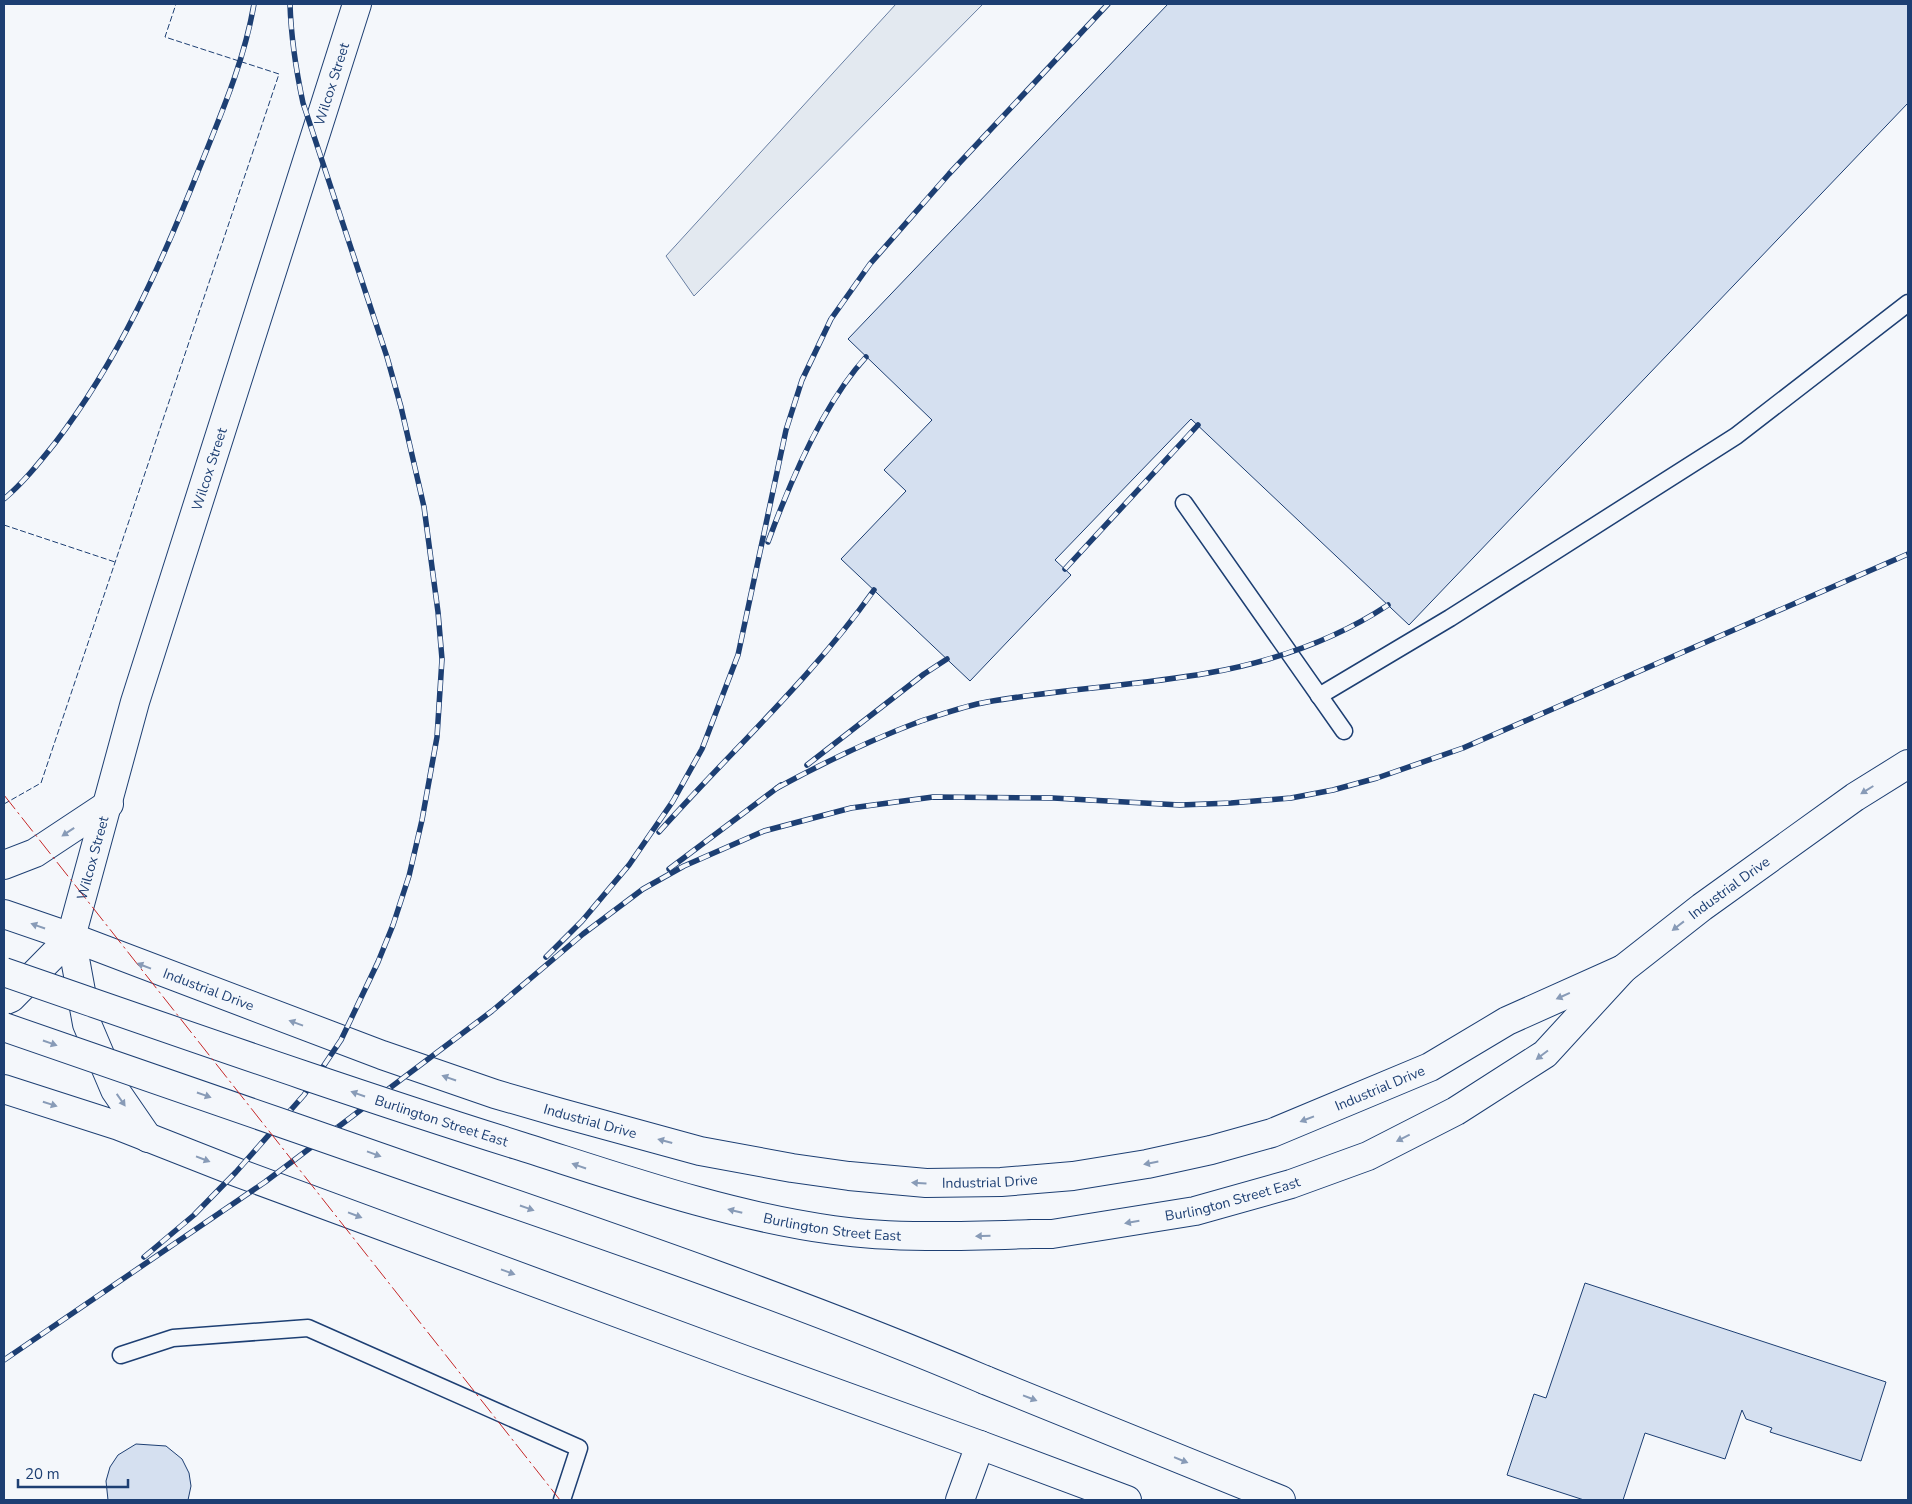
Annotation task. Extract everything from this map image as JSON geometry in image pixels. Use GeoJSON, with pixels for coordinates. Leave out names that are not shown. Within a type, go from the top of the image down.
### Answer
{"type":"FeatureCollection","features":[{"type":"Feature","properties":{"kind":"street","name":"Wilcox Street"},"geometry":{"type":"LineString","coordinates":[[72,938],[135,702],[357,4]]}},
{"type":"Feature","properties":{"kind":"street","name":"Industrial Drive"},"geometry":{"type":"LineString","coordinates":[[4,914],[382,1055],[495,1094],[700,1151],[792,1168],[849,1176],[926,1183],[1001,1182],[1073,1176],[1147,1164],[1211,1150],[1272,1132],[1430,1067],[1507,1020],[1623,969],[1702,907],[1855,798],[1908,764]]}},
{"type":"Feature","properties":{"kind":"street"},"geometry":{"type":"LineString","coordinates":[[4,865],[35,853],[109,804]]}},
{"type":"Feature","properties":{"kind":"street"},"geometry":{"type":"LineString","coordinates":[[4,1001],[10,998],[72,938]]}},
{"type":"Feature","properties":{"kind":"street"},"geometry":{"type":"LineString","coordinates":[[72,938],[87,1024],[115,1090],[148,1138]]}},
{"type":"Feature","properties":{"kind":"street","name":"Burlington Street East"},"geometry":{"type":"LineString","coordinates":[[4,972],[374,1100],[623,1180],[718,1207],[768,1219],[835,1231],[900,1235],[966,1236],[1070,1231],[1196,1211],[1291,1184],[1368,1156],[1456,1111],[1545,1054],[1623,969]]}},
{"type":"Feature","properties":{"kind":"street"},"geometry":{"type":"LineString","coordinates":[[4,1027],[333,1140],[786,1300],[1281,1500]]}},
{"type":"Feature","properties":{"kind":"street"},"geometry":{"type":"LineString","coordinates":[[4,1089],[119,1126],[736,1357],[980,1444],[1127,1500]]}},
{"type":"Feature","properties":{"kind":"street"},"geometry":{"type":"LineString","coordinates":[[960,1500],[980,1444]]}},
{"type":"Feature","properties":{"kind":"lane"},"geometry":{"type":"LineString","coordinates":[[1319,696],[1450,618],[1736,436],[1908,303]]}},
{"type":"Feature","properties":{"kind":"lane"},"geometry":{"type":"LineString","coordinates":[[1184,503],[1344,730]]}},
{"type":"Feature","properties":{"kind":"lane"},"geometry":{"type":"LineString","coordinates":[[121,1355],[172,1338],[308,1328],[579,1448],[562,1500]]}},
{"type":"Feature","properties":{"kind":"shaded area"},"geometry":{"type":"Polygon","coordinates":[[[896,4],[983,4],[694,296],[666,256],[896,4]]]}},
{"type":"Feature","properties":{"kind":"building"},"geometry":{"type":"Polygon","coordinates":[[[1168,4],[1908,4],[1908,103],[1409,625],[1191,419],[1055,560],[1071,575],[970,681],[841,559],[906,491],[884,470],[932,420],[848,339],[1168,4]]]}},
{"type":"Feature","properties":{"kind":"building"},"geometry":{"type":"Polygon","coordinates":[[[1585,1283],[1886,1382],[1861,1461],[1770,1432],[1772,1428],[1746,1419],[1742,1410],[1725,1459],[1645,1433],[1623,1500],[1584,1500],[1507,1475],[1534,1394],[1546,1398],[1585,1283]]]}},
{"type":"Feature","properties":{"kind":"building"},"geometry":{"type":"Polygon","coordinates":[[[136,1444],[166,1446],[182,1459],[189,1473],[191,1486],[188,1500],[108,1500],[106,1481],[110,1467],[118,1455],[136,1444]]]}},
{"type":"Feature","properties":{"kind":"railway"},"geometry":{"type":"LineString","coordinates":[[4,499],[37,465],[78,412],[118,346],[136,311],[169,241],[223,108],[244,47],[254,4]]}},
{"type":"Feature","properties":{"kind":"railway"},"geometry":{"type":"LineString","coordinates":[[144,1257],[194,1215],[236,1172],[304,1095],[341,1040],[378,962],[393,925],[409,876],[422,820],[437,737],[442,659],[438,612],[424,507],[401,407],[387,357],[303,103],[294,54],[290,4]]}},
{"type":"Feature","properties":{"kind":"railway"},"geometry":{"type":"LineString","coordinates":[[546,957],[582,921],[629,865],[673,801],[702,749],[738,655],[786,430],[802,380],[831,319],[870,264],[949,174],[1108,4]]}},
{"type":"Feature","properties":{"kind":"railway"},"geometry":{"type":"LineString","coordinates":[[768,542],[797,469],[822,420],[850,376],[866,357]]}},
{"type":"Feature","properties":{"kind":"railway"},"geometry":{"type":"LineString","coordinates":[[1065,569],[1198,425]]}},
{"type":"Feature","properties":{"kind":"railway"},"geometry":{"type":"LineString","coordinates":[[4,1360],[265,1182],[492,1011],[583,934],[643,889],[684,866],[764,831],[851,808],[933,797],[1053,798],[1180,805],[1291,798],[1333,790],[1377,778],[1463,748],[1908,554]]}},
{"type":"Feature","properties":{"kind":"railway"},"geometry":{"type":"LineString","coordinates":[[659,832],[824,654],[874,590]]}},
{"type":"Feature","properties":{"kind":"railway"},"geometry":{"type":"LineString","coordinates":[[777,788],[830,760],[902,728],[954,710],[1014,698],[1208,673],[1255,663],[1324,639],[1368,618],[1388,605]]}},
{"type":"Feature","properties":{"kind":"railway"},"geometry":{"type":"LineString","coordinates":[[807,765],[924,674],[947,659]]}},
{"type":"Feature","properties":{"kind":"railway"},"geometry":{"type":"LineString","coordinates":[[669,869],[781,785]]}},
{"type":"Feature","properties":{"kind":"fence"},"geometry":{"type":"LineString","coordinates":[[4,804],[41,783],[279,74],[165,37],[176,4]]}},
{"type":"Feature","properties":{"kind":"fence"},"geometry":{"type":"LineString","coordinates":[[4,525],[115,562]]}},
{"type":"Feature","properties":{"kind":"power"},"geometry":{"type":"LineString","coordinates":[[4,795],[560,1500]]}}]}
